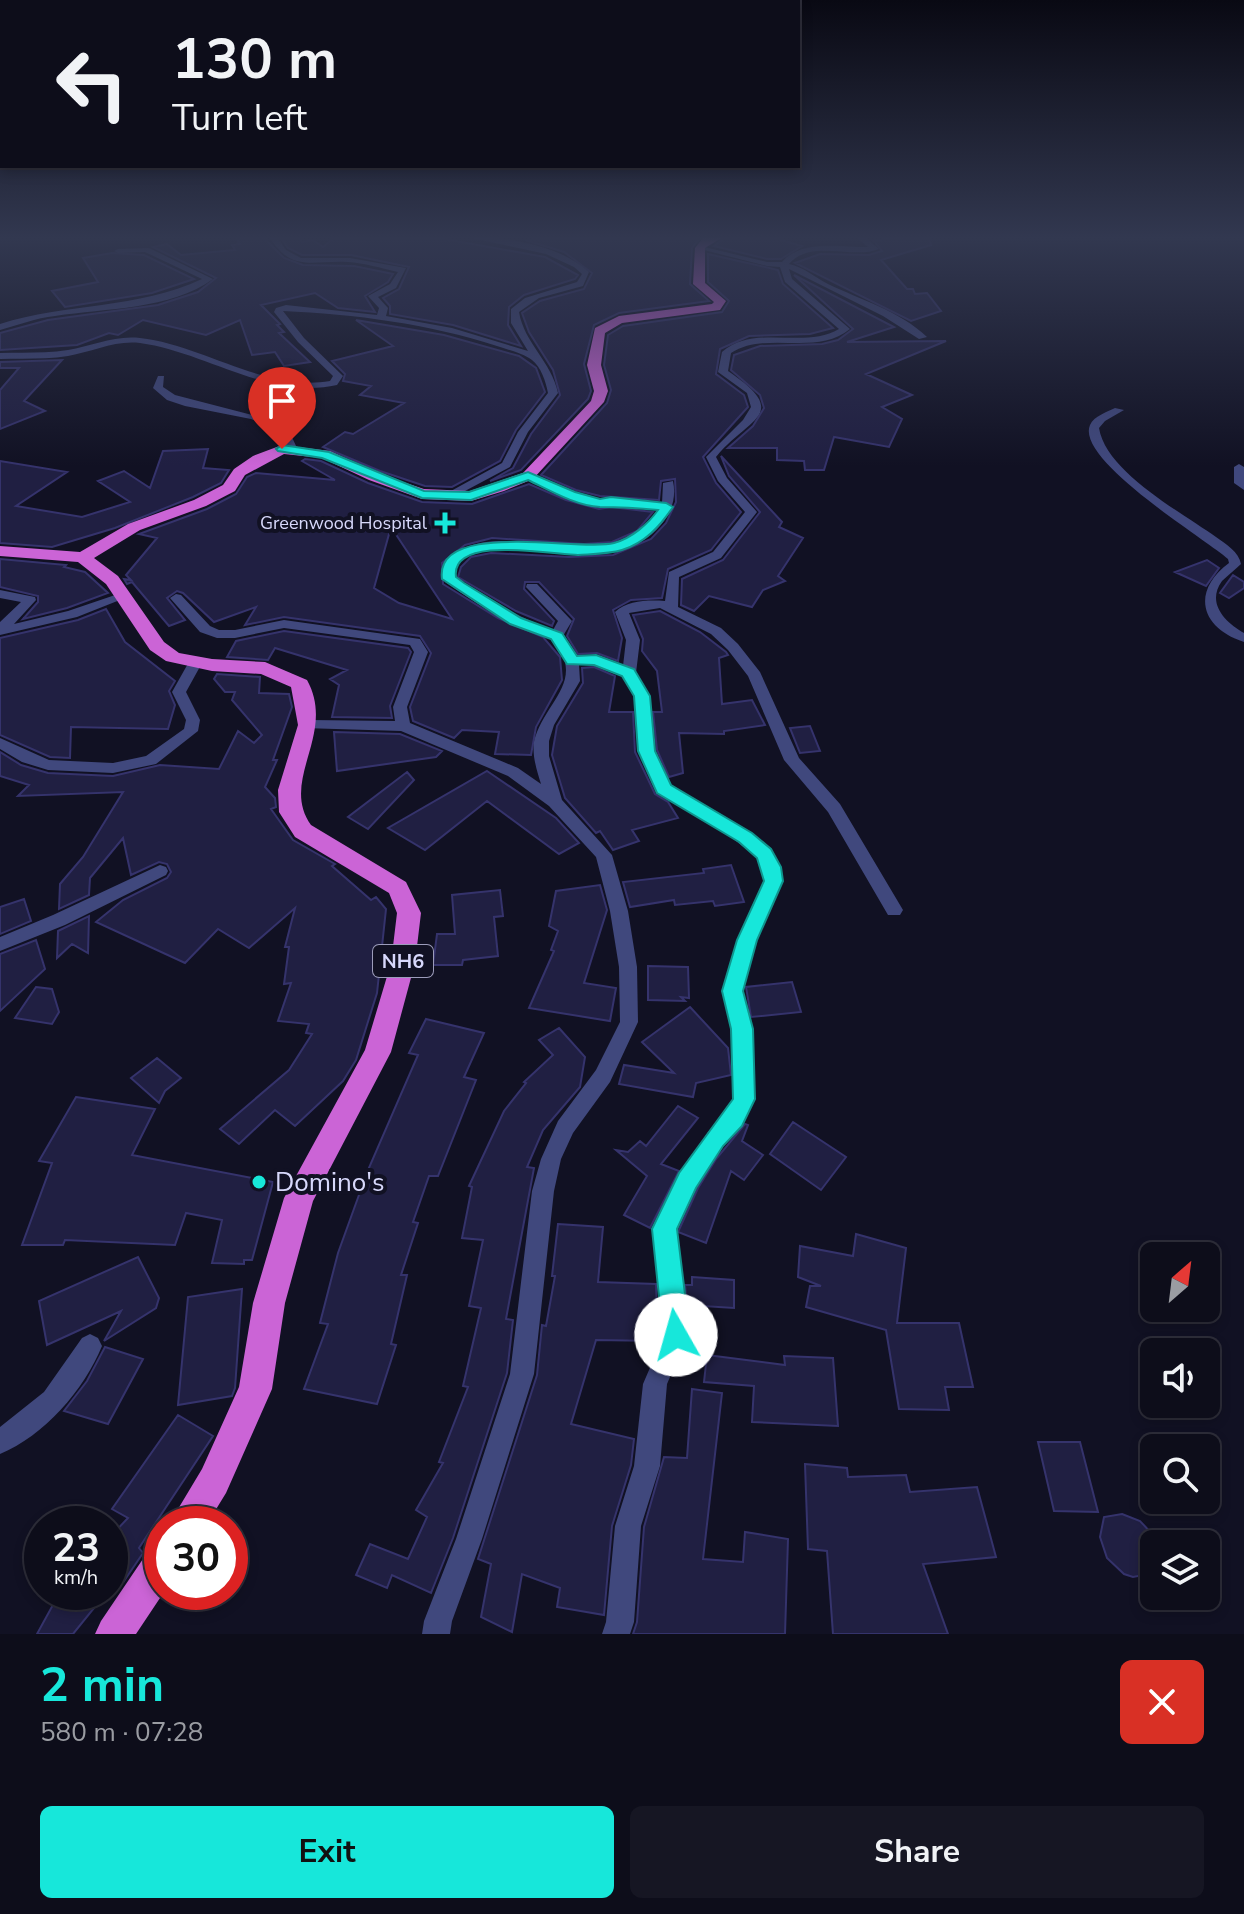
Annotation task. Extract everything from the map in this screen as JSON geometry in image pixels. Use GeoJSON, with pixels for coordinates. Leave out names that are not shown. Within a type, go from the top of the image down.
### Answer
{"type":"FeatureCollection","features":[{"type":"Feature","properties":{"kind":"highway"},"geometry":{"type":"LineString","coordinates":[[0,551],[83,557],[134,527],[200,503],[229,488],[239,472],[258,459],[273,451],[292,448],[325,454],[422,494],[446,497],[471,496],[528,476],[597,402],[601,391],[594,365],[599,331],[619,320],[669,313]]}},
{"type":"Feature","properties":{"kind":"highway","name":"NH6"},"geometry":{"type":"LineString","coordinates":[[83,557],[112,580],[157,646],[173,657],[195,663],[265,668],[285,674],[300,684],[308,725],[289,790],[290,812],[303,831],[398,888],[409,913],[403,963],[378,1052],[299,1198],[269,1303],[255,1389],[214,1481],[198,1506]]}},
{"type":"Feature","properties":{"kind":"highway"},"geometry":{"type":"LineString","coordinates":[[114,1634],[144,1590]]}},
{"type":"Feature","properties":{"kind":"street"},"geometry":{"type":"LineString","coordinates":[[0,327],[48,313]]}},
{"type":"Feature","properties":{"kind":"street"},"geometry":{"type":"LineString","coordinates":[[0,356],[61,354],[104,342],[143,341],[268,378],[328,385],[338,379],[301,340],[281,313]]}},
{"type":"Feature","properties":{"kind":"street"},"geometry":{"type":"LineString","coordinates":[[333,313],[381,317],[482,337],[507,344],[540,360]]}},
{"type":"Feature","properties":{"kind":"street"},"geometry":{"type":"LineString","coordinates":[[446,497],[506,465],[523,432],[553,393],[554,388],[516,323],[514,313]]}},
{"type":"Feature","properties":{"kind":"street"},"geometry":{"type":"LineString","coordinates":[[671,607],[673,575],[717,555],[751,512],[722,479],[711,457],[722,441],[747,423],[756,407],[756,400],[750,393],[723,372],[727,352],[741,342],[840,334],[845,329],[827,313]]}},
{"type":"Feature","properties":{"kind":"street"},"geometry":{"type":"LineString","coordinates":[[885,313],[922,337]]}},
{"type":"Feature","properties":{"kind":"street"},"geometry":{"type":"LineString","coordinates":[[161,378],[158,388],[172,399],[256,418],[284,433],[290,439],[292,448]]}},
{"type":"Feature","properties":{"kind":"street"},"geometry":{"type":"LineString","coordinates":[[1119,410],[1096,424],[1093,431],[1096,441],[1106,459],[1127,478],[1234,558],[1235,564],[1220,576],[1210,591],[1208,606],[1216,619],[1244,638]]}},
{"type":"Feature","properties":{"kind":"street"},"geometry":{"type":"LineString","coordinates":[[528,476],[571,495],[600,503],[611,501],[666,507]]}},
{"type":"Feature","properties":{"kind":"street"},"geometry":{"type":"LineString","coordinates":[[555,802],[542,760],[541,742],[550,715],[566,699],[571,687],[573,661],[556,636],[515,621],[449,579],[448,570],[453,559],[465,551],[518,544],[576,551],[619,547],[652,528],[666,507],[669,483]]}},
{"type":"Feature","properties":{"kind":"street"},"geometry":{"type":"LineString","coordinates":[[532,587],[565,621],[556,636]]}},
{"type":"Feature","properties":{"kind":"street"},"geometry":{"type":"LineString","coordinates":[[0,594],[30,600],[0,630]]}},
{"type":"Feature","properties":{"kind":"street"},"geometry":{"type":"LineString","coordinates":[[0,630],[72,614],[124,596]]}},
{"type":"Feature","properties":{"kind":"street"},"geometry":{"type":"LineString","coordinates":[[176,598],[205,629],[217,634],[235,634],[284,624],[415,642],[421,652],[400,707],[403,726]]}},
{"type":"Feature","properties":{"kind":"street"},"geometry":{"type":"LineString","coordinates":[[616,1634],[620,1622],[628,1526],[647,1466],[655,1384],[676,1335],[664,1229],[688,1180],[715,1138],[734,1119],[744,1099],[742,1029],[733,991],[747,940],[774,881],[764,854],[745,838],[664,789],[646,751],[642,696],[629,673],[633,640],[624,609],[655,604],[671,607],[686,618],[716,631],[755,675],[792,760],[834,808],[894,910]]}},
{"type":"Feature","properties":{"kind":"street"},"geometry":{"type":"LineString","coordinates":[[573,661],[596,660],[629,673]]}},
{"type":"Feature","properties":{"kind":"street"},"geometry":{"type":"LineString","coordinates":[[0,743],[27,758],[75,768],[113,768],[151,760],[191,731],[193,720],[179,692],[195,663]]}},
{"type":"Feature","properties":{"kind":"street"},"geometry":{"type":"LineString","coordinates":[[308,725],[403,726],[513,772],[555,802],[604,855],[619,911],[628,967],[629,1022],[603,1076],[565,1127],[551,1159],[543,1191],[522,1374],[436,1634]]}},
{"type":"Feature","properties":{"kind":"street"},"geometry":{"type":"LineString","coordinates":[[0,944],[59,920],[160,871]]}},
{"type":"Feature","properties":{"kind":"street"},"geometry":{"type":"LineString","coordinates":[[0,1442],[35,1419],[65,1388],[90,1346]]}},
{"type":"Feature","properties":{"kind":"lane"},"geometry":{"type":"LineString","coordinates":[[1239,467],[1239,483],[1244,487]]}},
{"type":"Feature","properties":{"kind":"building"},"geometry":{"type":"Polygon","coordinates":[[[97,313],[269,313],[284,332],[279,333],[310,362],[284,366],[275,352],[252,355],[240,320],[206,335],[143,320],[118,335],[109,333],[77,345],[0,350],[0,333],[48,320],[97,313]]]}},
{"type":"Feature","properties":{"kind":"building"},"geometry":{"type":"Polygon","coordinates":[[[509,313],[508,325],[521,346],[453,325],[390,314],[509,313]]]}},
{"type":"Feature","properties":{"kind":"building"},"geometry":{"type":"Polygon","coordinates":[[[522,313],[618,313],[594,325],[584,364],[591,391],[588,399],[521,470],[490,481],[513,468],[531,434],[560,395],[553,370],[529,332],[522,313]]]}},
{"type":"Feature","properties":{"kind":"building"},"geometry":{"type":"Polygon","coordinates":[[[713,313],[816,313],[833,328],[810,334],[749,336],[720,349],[716,374],[744,395],[748,407],[703,457],[716,483],[741,512],[711,550],[668,569],[662,598],[631,600],[613,610],[622,638],[618,661],[597,653],[578,654],[567,636],[574,619],[539,582],[525,582],[524,589],[554,621],[552,626],[516,611],[458,577],[461,567],[471,557],[491,553],[570,557],[613,555],[651,539],[666,523],[676,502],[675,479],[661,481],[659,500],[600,496],[541,475],[607,403],[611,390],[604,365],[608,335],[623,326],[713,313]]]}},
{"type":"Feature","properties":{"kind":"building"},"geometry":{"type":"Polygon","coordinates":[[[836,313],[868,313],[894,327],[847,342],[946,341],[866,374],[912,395],[882,407],[902,419],[889,447],[834,437],[824,470],[805,470],[804,461],[777,460],[777,448],[728,448],[753,426],[764,408],[760,395],[731,370],[734,355],[760,346],[822,344],[838,340],[853,329],[836,313]]]}},
{"type":"Feature","properties":{"kind":"building"},"geometry":{"type":"Polygon","coordinates":[[[896,313],[934,313],[911,321],[896,313]]]}},
{"type":"Feature","properties":{"kind":"building"},"geometry":{"type":"Polygon","coordinates":[[[356,320],[444,335],[519,356],[536,368],[545,392],[516,430],[500,461],[452,487],[425,486],[380,471],[323,447],[345,432],[353,434],[404,403],[360,395],[371,386],[343,381],[345,374],[332,361],[393,346],[356,320]]]}},
{"type":"Feature","properties":{"kind":"building"},"geometry":{"type":"Polygon","coordinates":[[[62,360],[24,401],[45,411],[0,429],[0,390],[19,368],[0,368],[0,362],[62,360]]]}},
{"type":"Feature","properties":{"kind":"building"},"geometry":{"type":"Polygon","coordinates":[[[208,449],[203,468],[229,470],[221,483],[193,497],[115,528],[52,547],[0,543],[0,461],[67,472],[16,506],[82,517],[130,502],[98,481],[124,471],[150,488],[163,451],[208,449]]]}},
{"type":"Feature","properties":{"kind":"building"},"geometry":{"type":"Polygon","coordinates":[[[721,456],[782,522],[779,527],[803,538],[778,576],[785,581],[763,590],[752,607],[709,596],[694,611],[681,605],[682,579],[723,560],[760,512],[729,476],[721,456]]]}},
{"type":"Feature","properties":{"kind":"building"},"geometry":{"type":"Polygon","coordinates":[[[302,461],[321,461],[368,483],[422,502],[472,504],[529,484],[566,500],[599,509],[611,507],[653,512],[637,531],[612,542],[584,544],[492,538],[465,545],[442,563],[443,584],[498,618],[543,637],[560,657],[562,680],[536,727],[531,755],[495,754],[499,732],[462,730],[454,738],[413,721],[410,707],[431,653],[420,636],[284,617],[245,625],[256,607],[214,622],[177,591],[167,598],[185,620],[169,626],[132,582],[127,584],[124,579],[131,580],[126,575],[157,538],[139,534],[207,509],[236,494],[247,477],[256,473],[335,480],[302,461]],[[391,527],[374,588],[399,603],[452,619],[391,527]]]}},
{"type":"Feature","properties":{"kind":"building"},"geometry":{"type":"Polygon","coordinates":[[[0,559],[66,565],[64,567],[85,572],[108,593],[23,619],[38,602],[38,596],[0,587],[0,559]]]}},
{"type":"Feature","properties":{"kind":"building"},"geometry":{"type":"Polygon","coordinates":[[[1207,560],[1219,568],[1206,586],[1175,572],[1207,560]]]}},
{"type":"Feature","properties":{"kind":"building"},"geometry":{"type":"Polygon","coordinates":[[[1233,575],[1244,582],[1244,588],[1229,598],[1220,593],[1233,575]]]}},
{"type":"Feature","properties":{"kind":"building"},"geometry":{"type":"Polygon","coordinates":[[[106,609],[125,642],[175,681],[169,691],[175,705],[168,729],[71,727],[70,758],[50,757],[0,735],[0,638],[78,620],[106,609]]]}},
{"type":"Feature","properties":{"kind":"building"},"geometry":{"type":"Polygon","coordinates":[[[660,611],[700,632],[726,652],[728,655],[719,658],[722,704],[752,700],[765,725],[724,731],[724,734],[679,733],[683,773],[669,777],[657,750],[653,712],[662,712],[657,671],[642,651],[643,639],[633,615],[660,611]]]}},
{"type":"Feature","properties":{"kind":"building"},"geometry":{"type":"Polygon","coordinates":[[[284,631],[408,648],[411,652],[390,706],[392,718],[332,717],[339,685],[330,679],[347,670],[275,648],[268,660],[227,657],[236,641],[284,631]]]}},
{"type":"Feature","properties":{"kind":"building"},"geometry":{"type":"Polygon","coordinates":[[[594,667],[615,676],[609,712],[633,712],[635,752],[655,794],[668,802],[678,818],[632,830],[639,841],[613,850],[600,831],[596,833],[565,798],[552,755],[557,726],[583,683],[582,668],[594,667]]]}},
{"type":"Feature","properties":{"kind":"building"},"geometry":{"type":"Polygon","coordinates":[[[217,674],[260,677],[259,693],[289,694],[292,707],[273,760],[277,760],[265,787],[275,798],[276,807],[271,809],[293,840],[335,864],[332,866],[371,900],[376,897],[386,909],[377,993],[356,1060],[343,1081],[295,1126],[275,1110],[239,1144],[220,1129],[289,1070],[312,1034],[306,1033],[309,1024],[278,1021],[291,983],[284,984],[289,947],[285,947],[295,908],[249,948],[218,929],[185,963],[96,922],[123,900],[167,878],[171,872],[167,864],[159,862],[131,875],[123,838],[90,878],[89,895],[59,909],[60,884],[83,857],[123,792],[18,796],[29,785],[0,776],[0,752],[21,765],[48,773],[113,776],[160,765],[219,769],[238,731],[254,743],[262,735],[232,700],[235,692],[225,692],[214,679],[217,674]]]}},
{"type":"Feature","properties":{"kind":"building"},"geometry":{"type":"Polygon","coordinates":[[[810,726],[820,751],[800,753],[790,728],[810,726]]]}},
{"type":"Feature","properties":{"kind":"building"},"geometry":{"type":"Polygon","coordinates":[[[334,732],[400,734],[442,751],[436,757],[337,771],[334,732]]]}},
{"type":"Feature","properties":{"kind":"building"},"geometry":{"type":"Polygon","coordinates":[[[487,771],[556,818],[579,843],[559,854],[487,801],[425,850],[388,828],[487,771]]]}},
{"type":"Feature","properties":{"kind":"building"},"geometry":{"type":"Polygon","coordinates":[[[407,772],[414,780],[368,829],[348,817],[407,772]]]}},
{"type":"Feature","properties":{"kind":"building"},"geometry":{"type":"Polygon","coordinates":[[[731,865],[744,902],[715,906],[713,901],[675,905],[674,900],[630,907],[623,882],[704,873],[703,869],[731,865]]]}},
{"type":"Feature","properties":{"kind":"building"},"geometry":{"type":"Polygon","coordinates":[[[600,885],[607,910],[584,983],[616,988],[610,1021],[529,1008],[554,951],[551,950],[558,931],[549,926],[556,891],[600,885]]]}},
{"type":"Feature","properties":{"kind":"building"},"geometry":{"type":"Polygon","coordinates":[[[500,890],[503,916],[494,917],[498,956],[463,960],[462,965],[433,965],[437,934],[455,934],[452,895],[500,890]]]}},
{"type":"Feature","properties":{"kind":"building"},"geometry":{"type":"Polygon","coordinates":[[[24,899],[31,921],[0,934],[0,907],[24,899]]]}},
{"type":"Feature","properties":{"kind":"building"},"geometry":{"type":"Polygon","coordinates":[[[89,916],[88,953],[72,944],[57,958],[58,931],[89,916]]]}},
{"type":"Feature","properties":{"kind":"building"},"geometry":{"type":"Polygon","coordinates":[[[36,940],[45,969],[0,1011],[0,954],[36,940]]]}},
{"type":"Feature","properties":{"kind":"building"},"geometry":{"type":"Polygon","coordinates":[[[648,966],[688,967],[689,998],[681,997],[685,1001],[648,1000],[648,966]]]}},
{"type":"Feature","properties":{"kind":"building"},"geometry":{"type":"Polygon","coordinates":[[[792,982],[801,1012],[751,1017],[746,987],[792,982]]]}},
{"type":"Feature","properties":{"kind":"building"},"geometry":{"type":"Polygon","coordinates":[[[36,987],[52,989],[59,1012],[52,1024],[15,1018],[36,987]]]}},
{"type":"Feature","properties":{"kind":"building"},"geometry":{"type":"Polygon","coordinates":[[[690,1007],[728,1048],[731,1075],[696,1083],[693,1097],[619,1084],[624,1065],[674,1073],[642,1042],[690,1007]]]}},
{"type":"Feature","properties":{"kind":"building"},"geometry":{"type":"Polygon","coordinates":[[[426,1019],[484,1033],[464,1077],[476,1080],[438,1176],[429,1176],[413,1222],[418,1223],[401,1275],[407,1275],[391,1344],[396,1345],[377,1404],[304,1389],[328,1324],[320,1323],[338,1253],[368,1170],[418,1055],[409,1053],[426,1019]]]}},
{"type":"Feature","properties":{"kind":"building"},"geometry":{"type":"Polygon","coordinates":[[[559,1028],[585,1057],[580,1087],[543,1130],[527,1167],[534,1168],[506,1319],[513,1320],[507,1373],[453,1538],[431,1593],[392,1575],[387,1588],[356,1575],[370,1544],[408,1559],[427,1517],[416,1510],[443,1463],[439,1462],[468,1387],[463,1386],[481,1308],[469,1306],[483,1240],[462,1238],[472,1187],[469,1186],[504,1111],[524,1082],[553,1055],[539,1040],[559,1028]]]}},
{"type":"Feature","properties":{"kind":"building"},"geometry":{"type":"Polygon","coordinates":[[[157,1058],[181,1078],[165,1091],[159,1103],[131,1078],[157,1058]]]}},
{"type":"Feature","properties":{"kind":"building"},"geometry":{"type":"Polygon","coordinates":[[[76,1097],[155,1109],[132,1155],[273,1182],[252,1260],[244,1260],[244,1264],[212,1263],[222,1220],[186,1213],[175,1245],[65,1240],[63,1245],[22,1245],[52,1163],[39,1161],[76,1097]]]}},
{"type":"Feature","properties":{"kind":"building"},"geometry":{"type":"Polygon","coordinates":[[[678,1106],[698,1118],[661,1164],[679,1171],[650,1228],[624,1215],[647,1176],[616,1150],[628,1152],[640,1141],[646,1146],[678,1106]]]}},
{"type":"Feature","properties":{"kind":"building"},"geometry":{"type":"Polygon","coordinates":[[[793,1122],[846,1157],[821,1190],[770,1154],[793,1122]]]}},
{"type":"Feature","properties":{"kind":"building"},"geometry":{"type":"Polygon","coordinates":[[[745,1124],[748,1125],[742,1141],[763,1155],[744,1180],[731,1171],[706,1243],[678,1232],[698,1188],[716,1159],[745,1124]]]}},
{"type":"Feature","properties":{"kind":"building"},"geometry":{"type":"Polygon","coordinates":[[[558,1224],[603,1227],[598,1282],[656,1284],[658,1341],[596,1340],[571,1424],[634,1439],[631,1465],[612,1526],[604,1615],[557,1607],[560,1588],[522,1574],[512,1632],[481,1617],[491,1564],[478,1559],[537,1375],[542,1325],[546,1326],[555,1276],[552,1276],[558,1224]]]}},
{"type":"Feature","properties":{"kind":"building"},"geometry":{"type":"Polygon","coordinates":[[[856,1234],[906,1248],[897,1323],[959,1323],[973,1387],[945,1387],[949,1410],[899,1409],[886,1330],[806,1307],[810,1286],[821,1286],[798,1277],[800,1246],[853,1256],[856,1234]]]}},
{"type":"Feature","properties":{"kind":"building"},"geometry":{"type":"Polygon","coordinates":[[[138,1257],[159,1298],[156,1308],[104,1341],[121,1311],[47,1345],[39,1301],[138,1257]]]}},
{"type":"Feature","properties":{"kind":"building"},"geometry":{"type":"Polygon","coordinates":[[[692,1277],[734,1280],[734,1308],[687,1305],[685,1285],[692,1285],[692,1277]]]}},
{"type":"Feature","properties":{"kind":"building"},"geometry":{"type":"Polygon","coordinates":[[[242,1289],[232,1396],[178,1405],[188,1297],[242,1289]]]}},
{"type":"Feature","properties":{"kind":"building"},"geometry":{"type":"Polygon","coordinates":[[[105,1347],[143,1359],[108,1424],[64,1411],[87,1381],[105,1347]]]}},
{"type":"Feature","properties":{"kind":"building"},"geometry":{"type":"Polygon","coordinates":[[[707,1355],[785,1365],[784,1356],[833,1358],[838,1426],[752,1422],[754,1386],[704,1382],[707,1355]]]}},
{"type":"Feature","properties":{"kind":"building"},"geometry":{"type":"Polygon","coordinates":[[[692,1389],[722,1393],[703,1559],[743,1562],[745,1532],[788,1539],[785,1634],[633,1634],[637,1622],[644,1527],[664,1457],[687,1458],[692,1389]]]}},
{"type":"Feature","properties":{"kind":"building"},"geometry":{"type":"Polygon","coordinates":[[[178,1415],[213,1436],[167,1506],[144,1506],[144,1540],[139,1548],[143,1553],[128,1575],[128,1506],[114,1506],[178,1415]]]}},
{"type":"Feature","properties":{"kind":"building"},"geometry":{"type":"Polygon","coordinates":[[[1038,1442],[1080,1442],[1098,1512],[1054,1511],[1038,1442]]]}},
{"type":"Feature","properties":{"kind":"building"},"geometry":{"type":"Polygon","coordinates":[[[805,1464],[847,1468],[848,1477],[906,1475],[910,1492],[977,1487],[996,1557],[923,1564],[948,1634],[833,1634],[827,1551],[808,1549],[805,1464]]]}},
{"type":"Feature","properties":{"kind":"building"},"geometry":{"type":"Polygon","coordinates":[[[1122,1514],[1140,1521],[1148,1530],[1140,1530],[1140,1576],[1124,1574],[1107,1558],[1100,1537],[1104,1517],[1122,1514]]]}},
{"type":"Feature","properties":{"kind":"building"},"geometry":{"type":"Polygon","coordinates":[[[50,1610],[92,1610],[73,1634],[37,1634],[50,1610]]]}},
{"type":"Feature","properties":{"kind":"place","name":"Greenwood Hospital"},"geometry":{"type":"Point","coordinates":[445,523]}},
{"type":"Feature","properties":{"kind":"place","name":"Domino's"},"geometry":{"type":"Point","coordinates":[259,1182]}},
{"type":"Feature","properties":{"kind":"route"},"geometry":{"type":"LineString","coordinates":[[282,449],[325,454],[374,477],[422,494],[471,496],[528,476],[571,495],[600,503],[611,501],[666,507],[652,528],[619,547],[576,551],[518,544],[483,548],[465,551],[453,559],[448,570],[449,579],[515,621],[556,636],[573,661],[596,660],[629,673],[642,696],[646,751],[664,789],[745,838],[764,854],[771,867],[774,881],[747,940],[733,991],[742,1029],[744,1099],[734,1119],[715,1138],[688,1180],[664,1229],[676,1335]]}}]}
